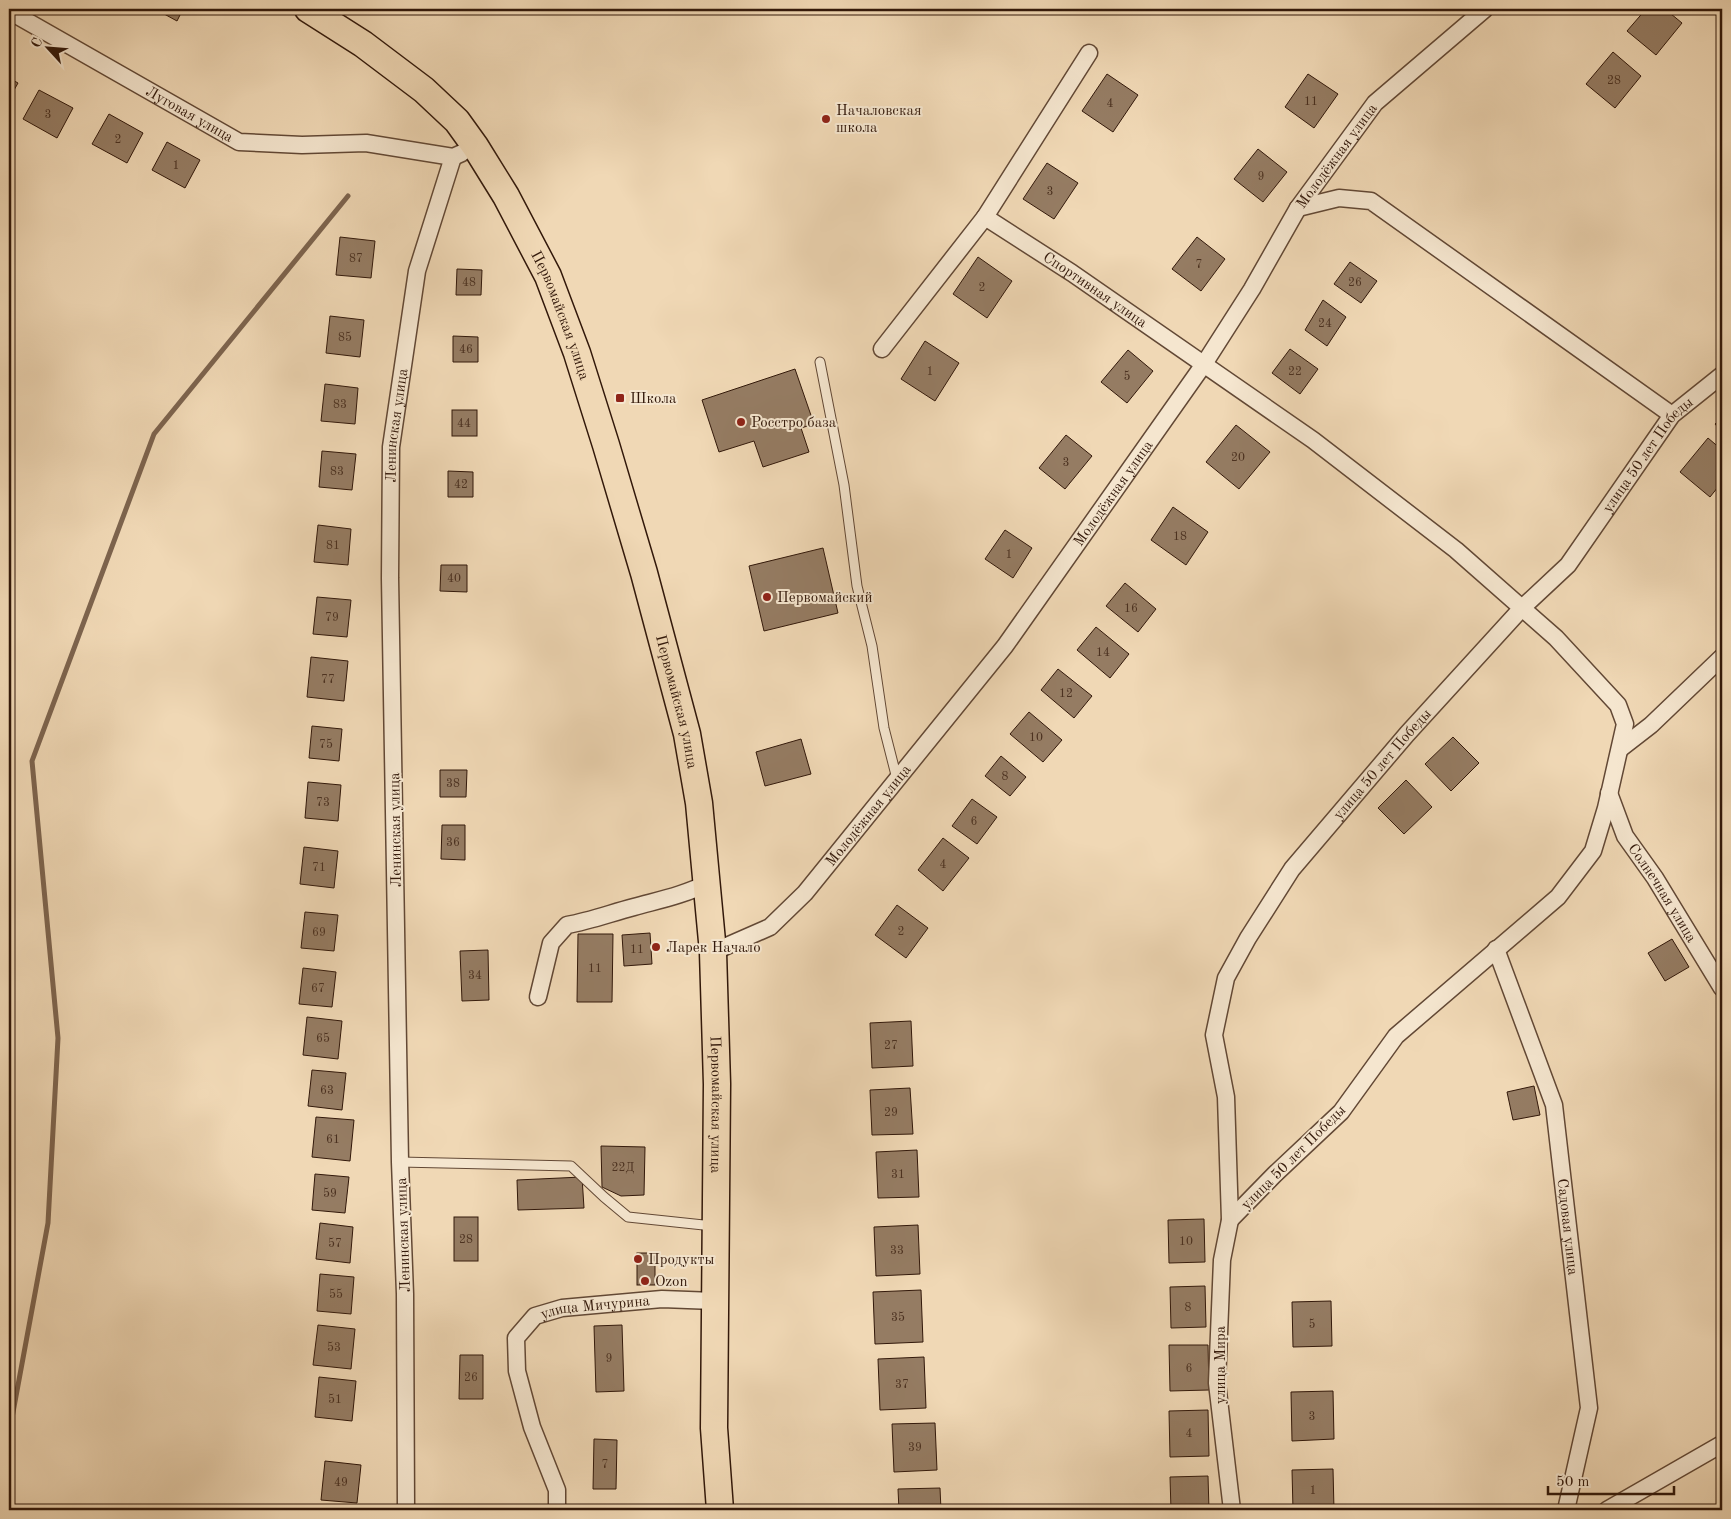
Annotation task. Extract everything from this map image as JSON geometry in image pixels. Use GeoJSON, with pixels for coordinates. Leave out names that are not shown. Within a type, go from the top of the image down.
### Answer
{"type":"FeatureCollection","features":[{"type":"Feature","properties":{"kind":"main road","name":"Первомайская улица"},"geometry":{"type":"LineString","coordinates":[[308,9],[363,44],[424,90],[457,121],[464,152],[509,201],[548,276],[577,353],[644,573],[687,734],[699,803],[708,884],[713,952],[717,1084],[714,1428],[720,1510]]}},
{"type":"Feature","properties":{"kind":"street","name":"Молодёжная улица"},"geometry":{"type":"LineString","coordinates":[[713,952],[770,927],[805,893],[1005,646],[1204,364],[1252,289],[1298,208],[1375,103],[1485,9]]}},
{"type":"Feature","properties":{"kind":"street","name":"Луговая улица"},"geometry":{"type":"LineString","coordinates":[[9,11],[239,142],[302,145],[366,143],[464,152]]}},
{"type":"Feature","properties":{"kind":"street"},"geometry":{"type":"LineString","coordinates":[[882,349],[985,217],[1089,53]]}},
{"type":"Feature","properties":{"kind":"street","name":"Ленинская улица"},"geometry":{"type":"LineString","coordinates":[[406,1510],[399,994],[390,588],[391,447],[417,271],[464,152]]}},
{"type":"Feature","properties":{"kind":"street"},"geometry":{"type":"LineString","coordinates":[[1298,208],[1339,198],[1371,201],[1672,415]]}},
{"type":"Feature","properties":{"kind":"street","name":"Спортивная улица"},"geometry":{"type":"LineString","coordinates":[[985,217],[1072,273],[1204,364]]}},
{"type":"Feature","properties":{"kind":"street","name":"улица 50 лет Победы"},"geometry":{"type":"LineString","coordinates":[[1204,364],[1313,440],[1456,550],[1556,638],[1618,705],[1626,724],[1593,851],[1558,897],[1396,1036],[1341,1112],[1275,1174],[1230,1220]]}},
{"type":"Feature","properties":{"kind":"street","name":"улица 50 лет Победы"},"geometry":{"type":"LineString","coordinates":[[1230,1220],[1226,1097],[1214,1035],[1226,978],[1248,938],[1292,868],[1407,734],[1522,608],[1568,565],[1672,415],[1722,375]]}},
{"type":"Feature","properties":{"kind":"street"},"geometry":{"type":"LineString","coordinates":[[1620,749],[1651,725],[1722,657]]}},
{"type":"Feature","properties":{"kind":"street","name":"Солнечная улица"},"geometry":{"type":"LineString","coordinates":[[1609,793],[1625,836],[1655,878],[1722,988]]}},
{"type":"Feature","properties":{"kind":"street"},"geometry":{"type":"LineString","coordinates":[[538,997],[551,943],[567,924],[588,922],[633,907],[688,893],[708,884]]}},
{"type":"Feature","properties":{"kind":"street","name":"Садовая улица"},"geometry":{"type":"LineString","coordinates":[[1496,949],[1554,1104],[1589,1408],[1566,1510]]}},
{"type":"Feature","properties":{"kind":"street","name":"улица Мира"},"geometry":{"type":"LineString","coordinates":[[1230,1220],[1222,1260],[1217,1383],[1232,1510]]}},
{"type":"Feature","properties":{"kind":"street","name":"улица Мичурина"},"geometry":{"type":"LineString","coordinates":[[557,1510],[557,1490],[532,1427],[517,1370],[516,1338],[535,1316],[562,1308],[662,1300],[714,1300]]}},
{"type":"Feature","properties":{"kind":"street"},"geometry":{"type":"LineString","coordinates":[[1607,1510],[1722,1444]]}},
{"type":"Feature","properties":{"kind":"lane"},"geometry":{"type":"LineString","coordinates":[[820,362],[844,485],[857,586],[872,646],[884,728],[897,779]]}},
{"type":"Feature","properties":{"kind":"lane"},"geometry":{"type":"LineString","coordinates":[[400,1162],[571,1166],[604,1198],[628,1217],[716,1226]]}},
{"type":"Feature","properties":{"kind":"building"},"geometry":{"type":"Polygon","coordinates":[[[155,9],[183,9],[177,21],[155,9]]]}},
{"type":"Feature","properties":{"kind":"building"},"geometry":{"type":"Polygon","coordinates":[[[1646,9],[1665,9],[1682,23],[1656,55],[1627,31],[1646,9]]]}},
{"type":"Feature","properties":{"kind":"building"},"geometry":{"type":"Polygon","coordinates":[[[1613,52],[1641,76],[1615,108],[1586,84],[1613,52]]]}},
{"type":"Feature","properties":{"kind":"building"},"geometry":{"type":"Polygon","coordinates":[[[1107,74],[1138,95],[1113,132],[1082,111],[1107,74]]]}},
{"type":"Feature","properties":{"kind":"building"},"geometry":{"type":"Polygon","coordinates":[[[1308,74],[1338,94],[1314,128],[1285,107],[1308,74]]]}},
{"type":"Feature","properties":{"kind":"building"},"geometry":{"type":"Polygon","coordinates":[[[9,78],[18,83],[9,99],[9,78]]]}},
{"type":"Feature","properties":{"kind":"building"},"geometry":{"type":"Polygon","coordinates":[[[39,90],[73,108],[57,138],[23,119],[39,90]]]}},
{"type":"Feature","properties":{"kind":"building"},"geometry":{"type":"Polygon","coordinates":[[[109,114],[143,133],[127,163],[92,144],[109,114]]]}},
{"type":"Feature","properties":{"kind":"building"},"geometry":{"type":"Polygon","coordinates":[[[167,142],[200,160],[185,188],[152,170],[167,142]]]}},
{"type":"Feature","properties":{"kind":"building"},"geometry":{"type":"Polygon","coordinates":[[[1258,149],[1287,172],[1263,202],[1234,179],[1258,149]]]}},
{"type":"Feature","properties":{"kind":"building"},"geometry":{"type":"Polygon","coordinates":[[[1047,163],[1078,183],[1054,219],[1023,199],[1047,163]]]}},
{"type":"Feature","properties":{"kind":"building"},"geometry":{"type":"Polygon","coordinates":[[[340,237],[375,241],[371,278],[336,275],[340,237]]]}},
{"type":"Feature","properties":{"kind":"building"},"geometry":{"type":"Polygon","coordinates":[[[1197,237],[1225,259],[1201,291],[1172,269],[1197,237]]]}},
{"type":"Feature","properties":{"kind":"building"},"geometry":{"type":"Polygon","coordinates":[[[978,257],[1012,281],[987,318],[953,294],[978,257]]]}},
{"type":"Feature","properties":{"kind":"building"},"geometry":{"type":"Polygon","coordinates":[[[1350,262],[1377,281],[1361,303],[1334,284],[1350,262]]]}},
{"type":"Feature","properties":{"kind":"building"},"geometry":{"type":"Polygon","coordinates":[[[457,269],[482,270],[481,295],[456,295],[457,269]]]}},
{"type":"Feature","properties":{"kind":"building"},"geometry":{"type":"Polygon","coordinates":[[[1323,300],[1346,317],[1327,346],[1305,330],[1323,300]]]}},
{"type":"Feature","properties":{"kind":"building"},"geometry":{"type":"Polygon","coordinates":[[[330,316],[364,320],[360,357],[326,353],[330,316]]]}},
{"type":"Feature","properties":{"kind":"building"},"geometry":{"type":"Polygon","coordinates":[[[453,336],[478,337],[478,362],[453,362],[453,336]]]}},
{"type":"Feature","properties":{"kind":"building"},"geometry":{"type":"Polygon","coordinates":[[[925,341],[959,363],[935,401],[901,379],[925,341]]]}},
{"type":"Feature","properties":{"kind":"building"},"geometry":{"type":"Polygon","coordinates":[[[1290,349],[1318,369],[1300,394],[1272,373],[1290,349]]]}},
{"type":"Feature","properties":{"kind":"building"},"geometry":{"type":"Polygon","coordinates":[[[1128,350],[1153,371],[1127,403],[1101,382],[1128,350]]]}},
{"type":"Feature","properties":{"kind":"building"},"geometry":{"type":"Polygon","coordinates":[[[795,369],[814,424],[801,428],[809,452],[763,467],[754,441],[719,452],[702,400],[795,369]]]}},
{"type":"Feature","properties":{"kind":"building"},"geometry":{"type":"Polygon","coordinates":[[[325,384],[358,388],[355,424],[321,421],[325,384]]]}},
{"type":"Feature","properties":{"kind":"building"},"geometry":{"type":"Polygon","coordinates":[[[452,410],[477,410],[477,436],[452,436],[452,410]]]}},
{"type":"Feature","properties":{"kind":"building"},"geometry":{"type":"Polygon","coordinates":[[[1722,417],[1722,432],[1715,424],[1722,417]]]}},
{"type":"Feature","properties":{"kind":"building"},"geometry":{"type":"Polygon","coordinates":[[[1236,425],[1270,452],[1239,489],[1206,462],[1236,425]]]}},
{"type":"Feature","properties":{"kind":"building"},"geometry":{"type":"Polygon","coordinates":[[[1066,435],[1092,456],[1065,489],[1039,468],[1066,435]]]}},
{"type":"Feature","properties":{"kind":"building"},"geometry":{"type":"Polygon","coordinates":[[[1708,438],[1722,450],[1722,482],[1710,497],[1680,472],[1708,438]]]}},
{"type":"Feature","properties":{"kind":"building"},"geometry":{"type":"Polygon","coordinates":[[[322,451],[356,454],[352,490],[319,487],[322,451]]]}},
{"type":"Feature","properties":{"kind":"building"},"geometry":{"type":"Polygon","coordinates":[[[448,471],[473,472],[473,497],[448,497],[448,471]]]}},
{"type":"Feature","properties":{"kind":"building"},"geometry":{"type":"Polygon","coordinates":[[[1173,507],[1208,532],[1186,565],[1151,540],[1173,507]]]}},
{"type":"Feature","properties":{"kind":"building"},"geometry":{"type":"Polygon","coordinates":[[[318,525],[351,529],[348,565],[314,562],[318,525]]]}},
{"type":"Feature","properties":{"kind":"building"},"geometry":{"type":"Polygon","coordinates":[[[1005,530],[1032,548],[1013,578],[985,559],[1005,530]]]}},
{"type":"Feature","properties":{"kind":"building"},"geometry":{"type":"Polygon","coordinates":[[[823,548],[838,613],[764,631],[749,566],[823,548]]]}},
{"type":"Feature","properties":{"kind":"building"},"geometry":{"type":"Polygon","coordinates":[[[441,565],[467,565],[467,592],[440,591],[441,565]]]}},
{"type":"Feature","properties":{"kind":"building"},"geometry":{"type":"Polygon","coordinates":[[[1125,583],[1156,609],[1138,632],[1106,606],[1125,583]]]}},
{"type":"Feature","properties":{"kind":"building"},"geometry":{"type":"Polygon","coordinates":[[[317,597],[351,600],[347,637],[313,634],[317,597]]]}},
{"type":"Feature","properties":{"kind":"building"},"geometry":{"type":"Polygon","coordinates":[[[1096,627],[1129,654],[1110,678],[1077,650],[1096,627]]]}},
{"type":"Feature","properties":{"kind":"building"},"geometry":{"type":"Polygon","coordinates":[[[311,657],[348,661],[344,701],[307,697],[311,657]]]}},
{"type":"Feature","properties":{"kind":"building"},"geometry":{"type":"Polygon","coordinates":[[[1058,669],[1092,696],[1074,718],[1041,690],[1058,669]]]}},
{"type":"Feature","properties":{"kind":"building"},"geometry":{"type":"Polygon","coordinates":[[[1029,712],[1062,740],[1043,762],[1010,734],[1029,712]]]}},
{"type":"Feature","properties":{"kind":"building"},"geometry":{"type":"Polygon","coordinates":[[[312,726],[342,729],[339,761],[309,758],[312,726]]]}},
{"type":"Feature","properties":{"kind":"building"},"geometry":{"type":"Polygon","coordinates":[[[1453,737],[1479,763],[1451,791],[1425,764],[1453,737]]]}},
{"type":"Feature","properties":{"kind":"building"},"geometry":{"type":"Polygon","coordinates":[[[801,739],[811,774],[765,786],[756,752],[801,739]]]}},
{"type":"Feature","properties":{"kind":"building"},"geometry":{"type":"Polygon","coordinates":[[[1001,756],[1026,777],[1010,796],[985,776],[1001,756]]]}},
{"type":"Feature","properties":{"kind":"building"},"geometry":{"type":"Polygon","coordinates":[[[440,770],[467,770],[466,797],[440,797],[440,770]]]}},
{"type":"Feature","properties":{"kind":"building"},"geometry":{"type":"Polygon","coordinates":[[[1406,780],[1432,807],[1404,834],[1378,808],[1406,780]]]}},
{"type":"Feature","properties":{"kind":"building"},"geometry":{"type":"Polygon","coordinates":[[[308,782],[341,785],[338,821],[305,818],[308,782]]]}},
{"type":"Feature","properties":{"kind":"building"},"geometry":{"type":"Polygon","coordinates":[[[972,799],[997,817],[977,844],[952,826],[972,799]]]}},
{"type":"Feature","properties":{"kind":"building"},"geometry":{"type":"Polygon","coordinates":[[[442,825],[465,825],[465,860],[441,859],[442,825]]]}},
{"type":"Feature","properties":{"kind":"building"},"geometry":{"type":"Polygon","coordinates":[[[943,838],[969,858],[943,891],[918,870],[943,838]]]}},
{"type":"Feature","properties":{"kind":"building"},"geometry":{"type":"Polygon","coordinates":[[[304,847],[338,851],[334,888],[300,884],[304,847]]]}},
{"type":"Feature","properties":{"kind":"building"},"geometry":{"type":"Polygon","coordinates":[[[897,905],[928,928],[906,958],[875,935],[897,905]]]}},
{"type":"Feature","properties":{"kind":"building"},"geometry":{"type":"Polygon","coordinates":[[[305,912],[338,915],[334,951],[301,948],[305,912]]]}},
{"type":"Feature","properties":{"kind":"building"},"geometry":{"type":"Polygon","coordinates":[[[650,933],[652,964],[624,966],[622,935],[650,933]]]}},
{"type":"Feature","properties":{"kind":"building"},"geometry":{"type":"Polygon","coordinates":[[[578,934],[613,934],[612,1002],[577,1002],[578,934]]]}},
{"type":"Feature","properties":{"kind":"building"},"geometry":{"type":"Polygon","coordinates":[[[1672,939],[1689,967],[1665,981],[1648,953],[1672,939]]]}},
{"type":"Feature","properties":{"kind":"building"},"geometry":{"type":"Polygon","coordinates":[[[488,950],[489,1000],[462,1001],[460,951],[488,950]]]}},
{"type":"Feature","properties":{"kind":"building"},"geometry":{"type":"Polygon","coordinates":[[[303,968],[336,972],[332,1007],[299,1004],[303,968]]]}},
{"type":"Feature","properties":{"kind":"building"},"geometry":{"type":"Polygon","coordinates":[[[307,1017],[342,1021],[338,1059],[303,1055],[307,1017]]]}},
{"type":"Feature","properties":{"kind":"building"},"geometry":{"type":"Polygon","coordinates":[[[911,1021],[913,1066],[872,1068],[870,1023],[911,1021]]]}},
{"type":"Feature","properties":{"kind":"building"},"geometry":{"type":"Polygon","coordinates":[[[312,1070],[346,1073],[342,1110],[308,1106],[312,1070]]]}},
{"type":"Feature","properties":{"kind":"building"},"geometry":{"type":"Polygon","coordinates":[[[1534,1086],[1540,1115],[1513,1120],[1507,1092],[1534,1086]]]}},
{"type":"Feature","properties":{"kind":"building"},"geometry":{"type":"Polygon","coordinates":[[[910,1088],[913,1134],[872,1135],[870,1090],[910,1088]]]}},
{"type":"Feature","properties":{"kind":"building"},"geometry":{"type":"Polygon","coordinates":[[[316,1117],[354,1120],[350,1161],[312,1157],[316,1117]]]}},
{"type":"Feature","properties":{"kind":"building"},"geometry":{"type":"Polygon","coordinates":[[[601,1146],[645,1147],[644,1195],[621,1196],[602,1187],[601,1146]]]}},
{"type":"Feature","properties":{"kind":"building"},"geometry":{"type":"Polygon","coordinates":[[[917,1150],[919,1197],[878,1198],[876,1152],[917,1150]]]}},
{"type":"Feature","properties":{"kind":"building"},"geometry":{"type":"Polygon","coordinates":[[[315,1174],[349,1177],[345,1213],[312,1210],[315,1174]]]}},
{"type":"Feature","properties":{"kind":"building"},"geometry":{"type":"Polygon","coordinates":[[[582,1177],[584,1208],[518,1210],[517,1180],[582,1177]]]}},
{"type":"Feature","properties":{"kind":"building"},"geometry":{"type":"Polygon","coordinates":[[[454,1217],[478,1217],[478,1261],[454,1261],[454,1217]]]}},
{"type":"Feature","properties":{"kind":"building"},"geometry":{"type":"Polygon","coordinates":[[[1204,1219],[1205,1262],[1169,1263],[1168,1220],[1204,1219]]]}},
{"type":"Feature","properties":{"kind":"building"},"geometry":{"type":"Polygon","coordinates":[[[320,1223],[353,1227],[350,1263],[316,1259],[320,1223]]]}},
{"type":"Feature","properties":{"kind":"building"},"geometry":{"type":"Polygon","coordinates":[[[918,1225],[920,1274],[876,1276],[874,1227],[918,1225]]]}},
{"type":"Feature","properties":{"kind":"building"},"geometry":{"type":"Polygon","coordinates":[[[637,1253],[655,1253],[655,1285],[637,1285],[637,1253]]]}},
{"type":"Feature","properties":{"kind":"building"},"geometry":{"type":"Polygon","coordinates":[[[320,1274],[354,1277],[351,1314],[317,1311],[320,1274]]]}},
{"type":"Feature","properties":{"kind":"building"},"geometry":{"type":"Polygon","coordinates":[[[1205,1286],[1206,1327],[1171,1328],[1170,1287],[1205,1286]]]}},
{"type":"Feature","properties":{"kind":"building"},"geometry":{"type":"Polygon","coordinates":[[[921,1290],[923,1342],[875,1344],[873,1292],[921,1290]]]}},
{"type":"Feature","properties":{"kind":"building"},"geometry":{"type":"Polygon","coordinates":[[[1331,1301],[1332,1346],[1293,1347],[1292,1302],[1331,1301]]]}},
{"type":"Feature","properties":{"kind":"building"},"geometry":{"type":"Polygon","coordinates":[[[318,1325],[355,1329],[351,1369],[313,1365],[318,1325]]]}},
{"type":"Feature","properties":{"kind":"building"},"geometry":{"type":"Polygon","coordinates":[[[622,1325],[624,1391],[596,1392],[594,1326],[622,1325]]]}},
{"type":"Feature","properties":{"kind":"building"},"geometry":{"type":"Polygon","coordinates":[[[1169,1345],[1208,1345],[1209,1390],[1170,1391],[1169,1345]]]}},
{"type":"Feature","properties":{"kind":"building"},"geometry":{"type":"Polygon","coordinates":[[[460,1355],[483,1355],[483,1399],[459,1399],[460,1355]]]}},
{"type":"Feature","properties":{"kind":"building"},"geometry":{"type":"Polygon","coordinates":[[[924,1357],[926,1408],[880,1410],[878,1359],[924,1357]]]}},
{"type":"Feature","properties":{"kind":"building"},"geometry":{"type":"Polygon","coordinates":[[[319,1377],[356,1381],[352,1421],[315,1417],[319,1377]]]}},
{"type":"Feature","properties":{"kind":"building"},"geometry":{"type":"Polygon","coordinates":[[[1333,1391],[1334,1439],[1292,1441],[1291,1392],[1333,1391]]]}},
{"type":"Feature","properties":{"kind":"building"},"geometry":{"type":"Polygon","coordinates":[[[1208,1410],[1209,1456],[1170,1457],[1169,1411],[1208,1410]]]}},
{"type":"Feature","properties":{"kind":"building"},"geometry":{"type":"Polygon","coordinates":[[[935,1423],[937,1470],[894,1472],[892,1424],[935,1423]]]}},
{"type":"Feature","properties":{"kind":"building"},"geometry":{"type":"Polygon","coordinates":[[[594,1439],[617,1440],[616,1489],[593,1489],[594,1439]]]}},
{"type":"Feature","properties":{"kind":"building"},"geometry":{"type":"Polygon","coordinates":[[[325,1461],[361,1465],[357,1503],[321,1500],[325,1461]]]}},
{"type":"Feature","properties":{"kind":"building"},"geometry":{"type":"Polygon","coordinates":[[[1333,1469],[1334,1510],[1293,1510],[1292,1470],[1333,1469]]]}},
{"type":"Feature","properties":{"kind":"building"},"geometry":{"type":"Polygon","coordinates":[[[1208,1476],[1209,1510],[1171,1510],[1170,1477],[1208,1476]]]}},
{"type":"Feature","properties":{"kind":"building"},"geometry":{"type":"Polygon","coordinates":[[[940,1488],[941,1510],[899,1510],[898,1489],[940,1488]]]}},
{"type":"Feature","properties":{"kind":"waterway"},"geometry":{"type":"LineString","coordinates":[[9,1434],[48,1223],[58,1038],[32,761],[154,434],[348,196]]}},
{"type":"Feature","properties":{"kind":"place","name":"Началовская школа"},"geometry":{"type":"Point","coordinates":[826,119]}},
{"type":"Feature","properties":{"kind":"place","name":"Школа"},"geometry":{"type":"Point","coordinates":[620,398]}},
{"type":"Feature","properties":{"kind":"place","name":"Росстро база"},"geometry":{"type":"Point","coordinates":[741,422]}},
{"type":"Feature","properties":{"kind":"place","name":"Первомайский"},"geometry":{"type":"Point","coordinates":[767,597]}},
{"type":"Feature","properties":{"kind":"place","name":"Ларек Начало"},"geometry":{"type":"Point","coordinates":[656,947]}},
{"type":"Feature","properties":{"kind":"place","name":"Продукты"},"geometry":{"type":"Point","coordinates":[638,1259]}},
{"type":"Feature","properties":{"kind":"place","name":"Ozon"},"geometry":{"type":"Point","coordinates":[645,1281]}}]}
